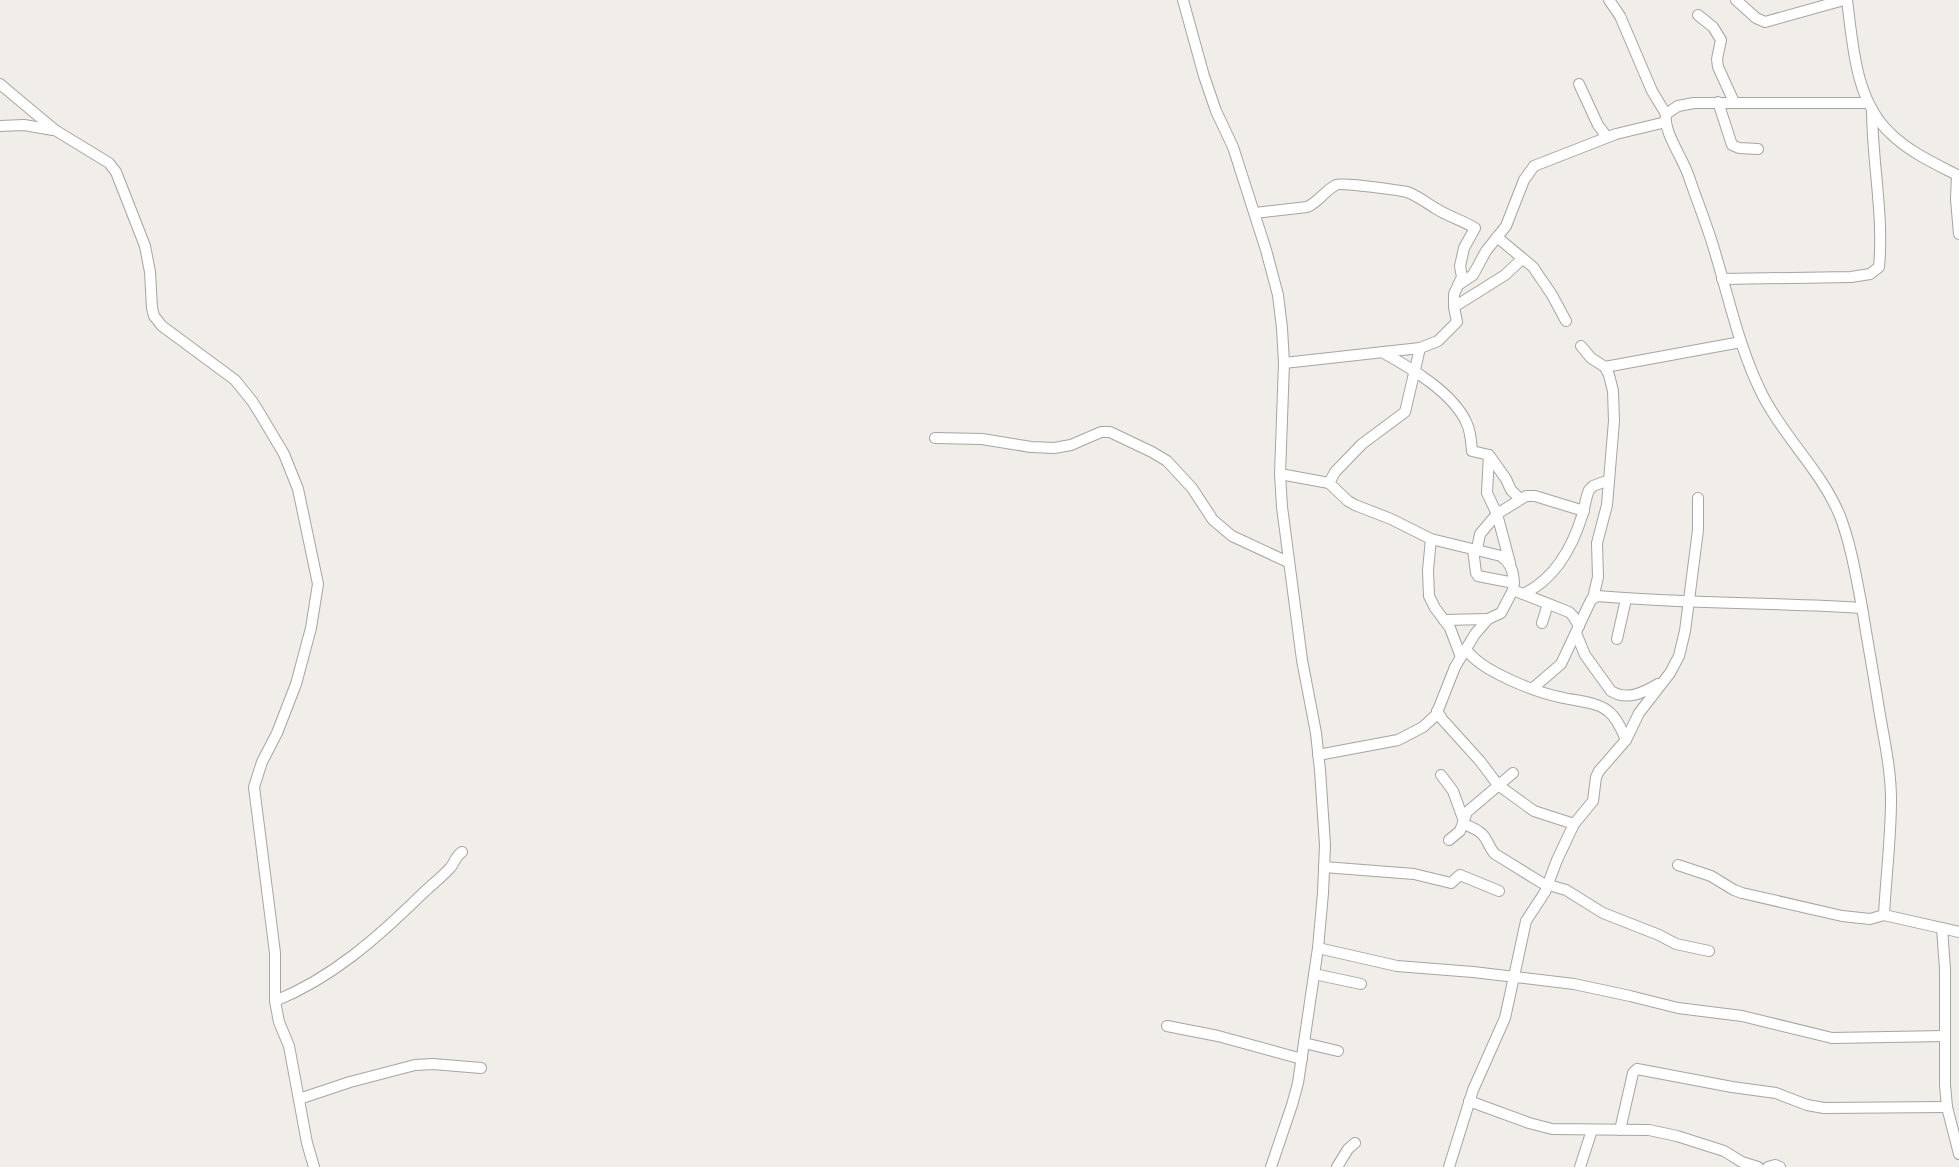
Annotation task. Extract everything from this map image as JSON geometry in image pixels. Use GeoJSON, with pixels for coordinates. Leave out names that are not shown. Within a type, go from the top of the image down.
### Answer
{"type":"FeatureCollection","features":[{"type":"Feature","properties":{"kind":"street"},"geometry":{"type":"LineString","coordinates":[[1183,0],[1204,76],[1216,111],[1233,147],[1255,213],[1278,295],[1284,363],[1280,474],[1288,562],[1318,755],[1324,817],[1324,893],[1302,1059],[1292,1105],[1270,1167]]}},
{"type":"Feature","properties":{"kind":"street"},"geometry":{"type":"LineString","coordinates":[[1610,0],[1620,16],[1688,172],[1714,249],[1741,342],[1762,394],[1776,418],[1825,485],[1839,515],[1856,573],[1888,763],[1891,798],[1884,914]]}},
{"type":"Feature","properties":{"kind":"street"},"geometry":{"type":"LineString","coordinates":[[1722,279],[1851,277],[1870,274],[1880,267],[1881,222],[1870,106],[1853,45],[1845,0],[1765,22],[1756,18],[1736,0]]}},
{"type":"Feature","properties":{"kind":"street"},"geometry":{"type":"LineString","coordinates":[[1698,15],[1712,27],[1720,38],[1721,44],[1717,59],[1718,67],[1734,102]]}},
{"type":"Feature","properties":{"kind":"street"},"geometry":{"type":"LineString","coordinates":[[0,84],[56,130],[109,163],[116,172],[145,246],[154,316],[162,326],[235,380],[244,390],[284,454],[298,489],[318,584],[311,628],[288,706],[262,762],[254,787],[275,953],[275,1000],[278,1022],[289,1046],[307,1143],[314,1167]]}},
{"type":"Feature","properties":{"kind":"street"},"geometry":{"type":"LineString","coordinates":[[1579,84],[1598,125],[1607,137]]}},
{"type":"Feature","properties":{"kind":"street"},"geometry":{"type":"LineString","coordinates":[[1718,102],[1732,145],[1758,149]]}},
{"type":"Feature","properties":{"kind":"street"},"geometry":{"type":"LineString","coordinates":[[1457,286],[1473,275],[1486,251],[1498,237],[1508,220],[1530,170],[1550,159],[1607,137],[1666,118],[1684,105],[1734,102],[1870,106]]}},
{"type":"Feature","properties":{"kind":"street"},"geometry":{"type":"LineString","coordinates":[[1870,106],[1890,133],[1905,145],[1958,176],[1956,199],[1959,234]]}},
{"type":"Feature","properties":{"kind":"street"},"geometry":{"type":"LineString","coordinates":[[0,126],[24,125],[56,130]]}},
{"type":"Feature","properties":{"kind":"street"},"geometry":{"type":"LineString","coordinates":[[1255,213],[1307,207],[1315,203],[1327,190],[1339,183],[1417,195],[1435,208],[1475,228],[1464,248],[1460,266],[1462,277],[1454,294],[1454,307],[1457,316],[1456,324],[1438,341],[1420,348],[1284,363]]}},
{"type":"Feature","properties":{"kind":"street"},"geometry":{"type":"LineString","coordinates":[[1498,237],[1535,270],[1539,279],[1552,295],[1566,321]]}},
{"type":"Feature","properties":{"kind":"street"},"geometry":{"type":"LineString","coordinates":[[1454,307],[1504,275],[1522,259]]}},
{"type":"Feature","properties":{"kind":"street"},"geometry":{"type":"LineString","coordinates":[[1605,367],[1741,342]]}},
{"type":"Feature","properties":{"kind":"street"},"geometry":{"type":"LineString","coordinates":[[1533,688],[1558,668],[1593,598],[1598,577],[1597,544],[1606,511],[1615,405],[1612,382],[1605,367],[1591,358],[1581,346]]}},
{"type":"Feature","properties":{"kind":"street"},"geometry":{"type":"LineString","coordinates":[[1329,484],[1335,472],[1362,444],[1405,412],[1420,348]]}},
{"type":"Feature","properties":{"kind":"street"},"geometry":{"type":"LineString","coordinates":[[1382,352],[1415,370],[1461,413],[1468,426],[1472,451],[1488,455],[1506,479],[1511,490],[1520,499]]}},
{"type":"Feature","properties":{"kind":"street"},"geometry":{"type":"LineString","coordinates":[[935,438],[982,439],[1031,447],[1054,448],[1071,444],[1101,432],[1110,432],[1167,461],[1192,488],[1213,520],[1232,536],[1288,562]]}},
{"type":"Feature","properties":{"kind":"street"},"geometry":{"type":"LineString","coordinates":[[1488,455],[1486,486],[1498,514],[1517,589]]}},
{"type":"Feature","properties":{"kind":"street"},"geometry":{"type":"LineString","coordinates":[[1280,474],[1329,484],[1355,505],[1391,519],[1431,539],[1501,556],[1510,563]]}},
{"type":"Feature","properties":{"kind":"street"},"geometry":{"type":"LineString","coordinates":[[1444,620],[1488,618],[1501,614],[1517,589],[1542,583],[1564,557],[1571,545],[1590,489],[1609,480]]}},
{"type":"Feature","properties":{"kind":"street"},"geometry":{"type":"LineString","coordinates":[[1584,511],[1530,495],[1520,499],[1498,514],[1480,534],[1475,549],[1477,576],[1517,589],[1572,614],[1585,655],[1611,691],[1616,694],[1631,696],[1647,691],[1661,683]]}},
{"type":"Feature","properties":{"kind":"street"},"geometry":{"type":"LineString","coordinates":[[1449,1167],[1469,1101],[1505,1018],[1524,928],[1531,912],[1548,885],[1557,860],[1574,824],[1594,801],[1596,777],[1599,771],[1626,740],[1639,713],[1670,673],[1679,656],[1685,631],[1698,530],[1698,498]]}},
{"type":"Feature","properties":{"kind":"street"},"geometry":{"type":"LineString","coordinates":[[1431,539],[1428,591],[1435,608],[1450,628],[1463,653],[1487,669],[1533,688],[1608,710],[1617,722],[1626,740]]}},
{"type":"Feature","properties":{"kind":"street"},"geometry":{"type":"LineString","coordinates":[[1593,598],[1597,596],[1688,602],[1793,603],[1862,608]]}},
{"type":"Feature","properties":{"kind":"street"},"geometry":{"type":"LineString","coordinates":[[1617,639],[1626,599]]}},
{"type":"Feature","properties":{"kind":"street"},"geometry":{"type":"LineString","coordinates":[[1542,623],[1548,604]]}},
{"type":"Feature","properties":{"kind":"street"},"geometry":{"type":"LineString","coordinates":[[1318,755],[1398,740],[1423,727],[1433,718],[1447,684],[1463,653],[1488,618]]}},
{"type":"Feature","properties":{"kind":"street"},"geometry":{"type":"LineString","coordinates":[[1437,711],[1480,761],[1498,786],[1530,809],[1574,824]]}},
{"type":"Feature","properties":{"kind":"street"},"geometry":{"type":"LineString","coordinates":[[1449,840],[1460,831],[1467,812],[1513,773]]}},
{"type":"Feature","properties":{"kind":"street"},"geometry":{"type":"LineString","coordinates":[[1441,775],[1452,791],[1467,826],[1475,827],[1482,833],[1495,854],[1542,883],[1566,890],[1594,908],[1676,944],[1709,951]]}},
{"type":"Feature","properties":{"kind":"street"},"geometry":{"type":"LineString","coordinates":[[275,1000],[297,992],[313,983],[359,952],[381,934],[446,871],[462,852]]}},
{"type":"Feature","properties":{"kind":"street"},"geometry":{"type":"LineString","coordinates":[[1678,865],[1711,876],[1742,893],[1842,916],[1870,919],[1884,914],[1959,932]]}},
{"type":"Feature","properties":{"kind":"street"},"geometry":{"type":"LineString","coordinates":[[1324,867],[1414,874],[1451,883],[1460,875],[1499,891]]}},
{"type":"Feature","properties":{"kind":"street"},"geometry":{"type":"LineString","coordinates":[[1942,928],[1946,969],[1945,1085],[1947,1107],[1959,1154]]}},
{"type":"Feature","properties":{"kind":"street"},"geometry":{"type":"LineString","coordinates":[[1318,948],[1397,966],[1473,972],[1574,984],[1678,1008],[1742,1016],[1832,1038],[1945,1036]]}},
{"type":"Feature","properties":{"kind":"street"},"geometry":{"type":"LineString","coordinates":[[1314,974],[1361,984]]}},
{"type":"Feature","properties":{"kind":"street"},"geometry":{"type":"LineString","coordinates":[[1167,1026],[1218,1036],[1302,1059]]}},
{"type":"Feature","properties":{"kind":"street"},"geometry":{"type":"LineString","coordinates":[[1304,1043],[1338,1051]]}},
{"type":"Feature","properties":{"kind":"street"},"geometry":{"type":"LineString","coordinates":[[299,1099],[350,1082],[414,1065],[432,1064],[481,1068]]}},
{"type":"Feature","properties":{"kind":"street"},"geometry":{"type":"LineString","coordinates":[[1620,1130],[1633,1073],[1637,1069],[1732,1087],[1776,1093],[1807,1105],[1824,1108],[1947,1107]]}},
{"type":"Feature","properties":{"kind":"street"},"geometry":{"type":"LineString","coordinates":[[1469,1101],[1537,1126],[1552,1129],[1648,1130],[1689,1139],[1724,1151],[1742,1162],[1758,1167]]}},
{"type":"Feature","properties":{"kind":"street"},"geometry":{"type":"LineString","coordinates":[[1580,1167],[1592,1130]]}},
{"type":"Feature","properties":{"kind":"street"},"geometry":{"type":"LineString","coordinates":[[1337,1167],[1348,1149],[1355,1143]]}},
{"type":"Feature","properties":{"kind":"street"},"geometry":{"type":"LineString","coordinates":[[1768,1167],[1780,1167]]}}]}
